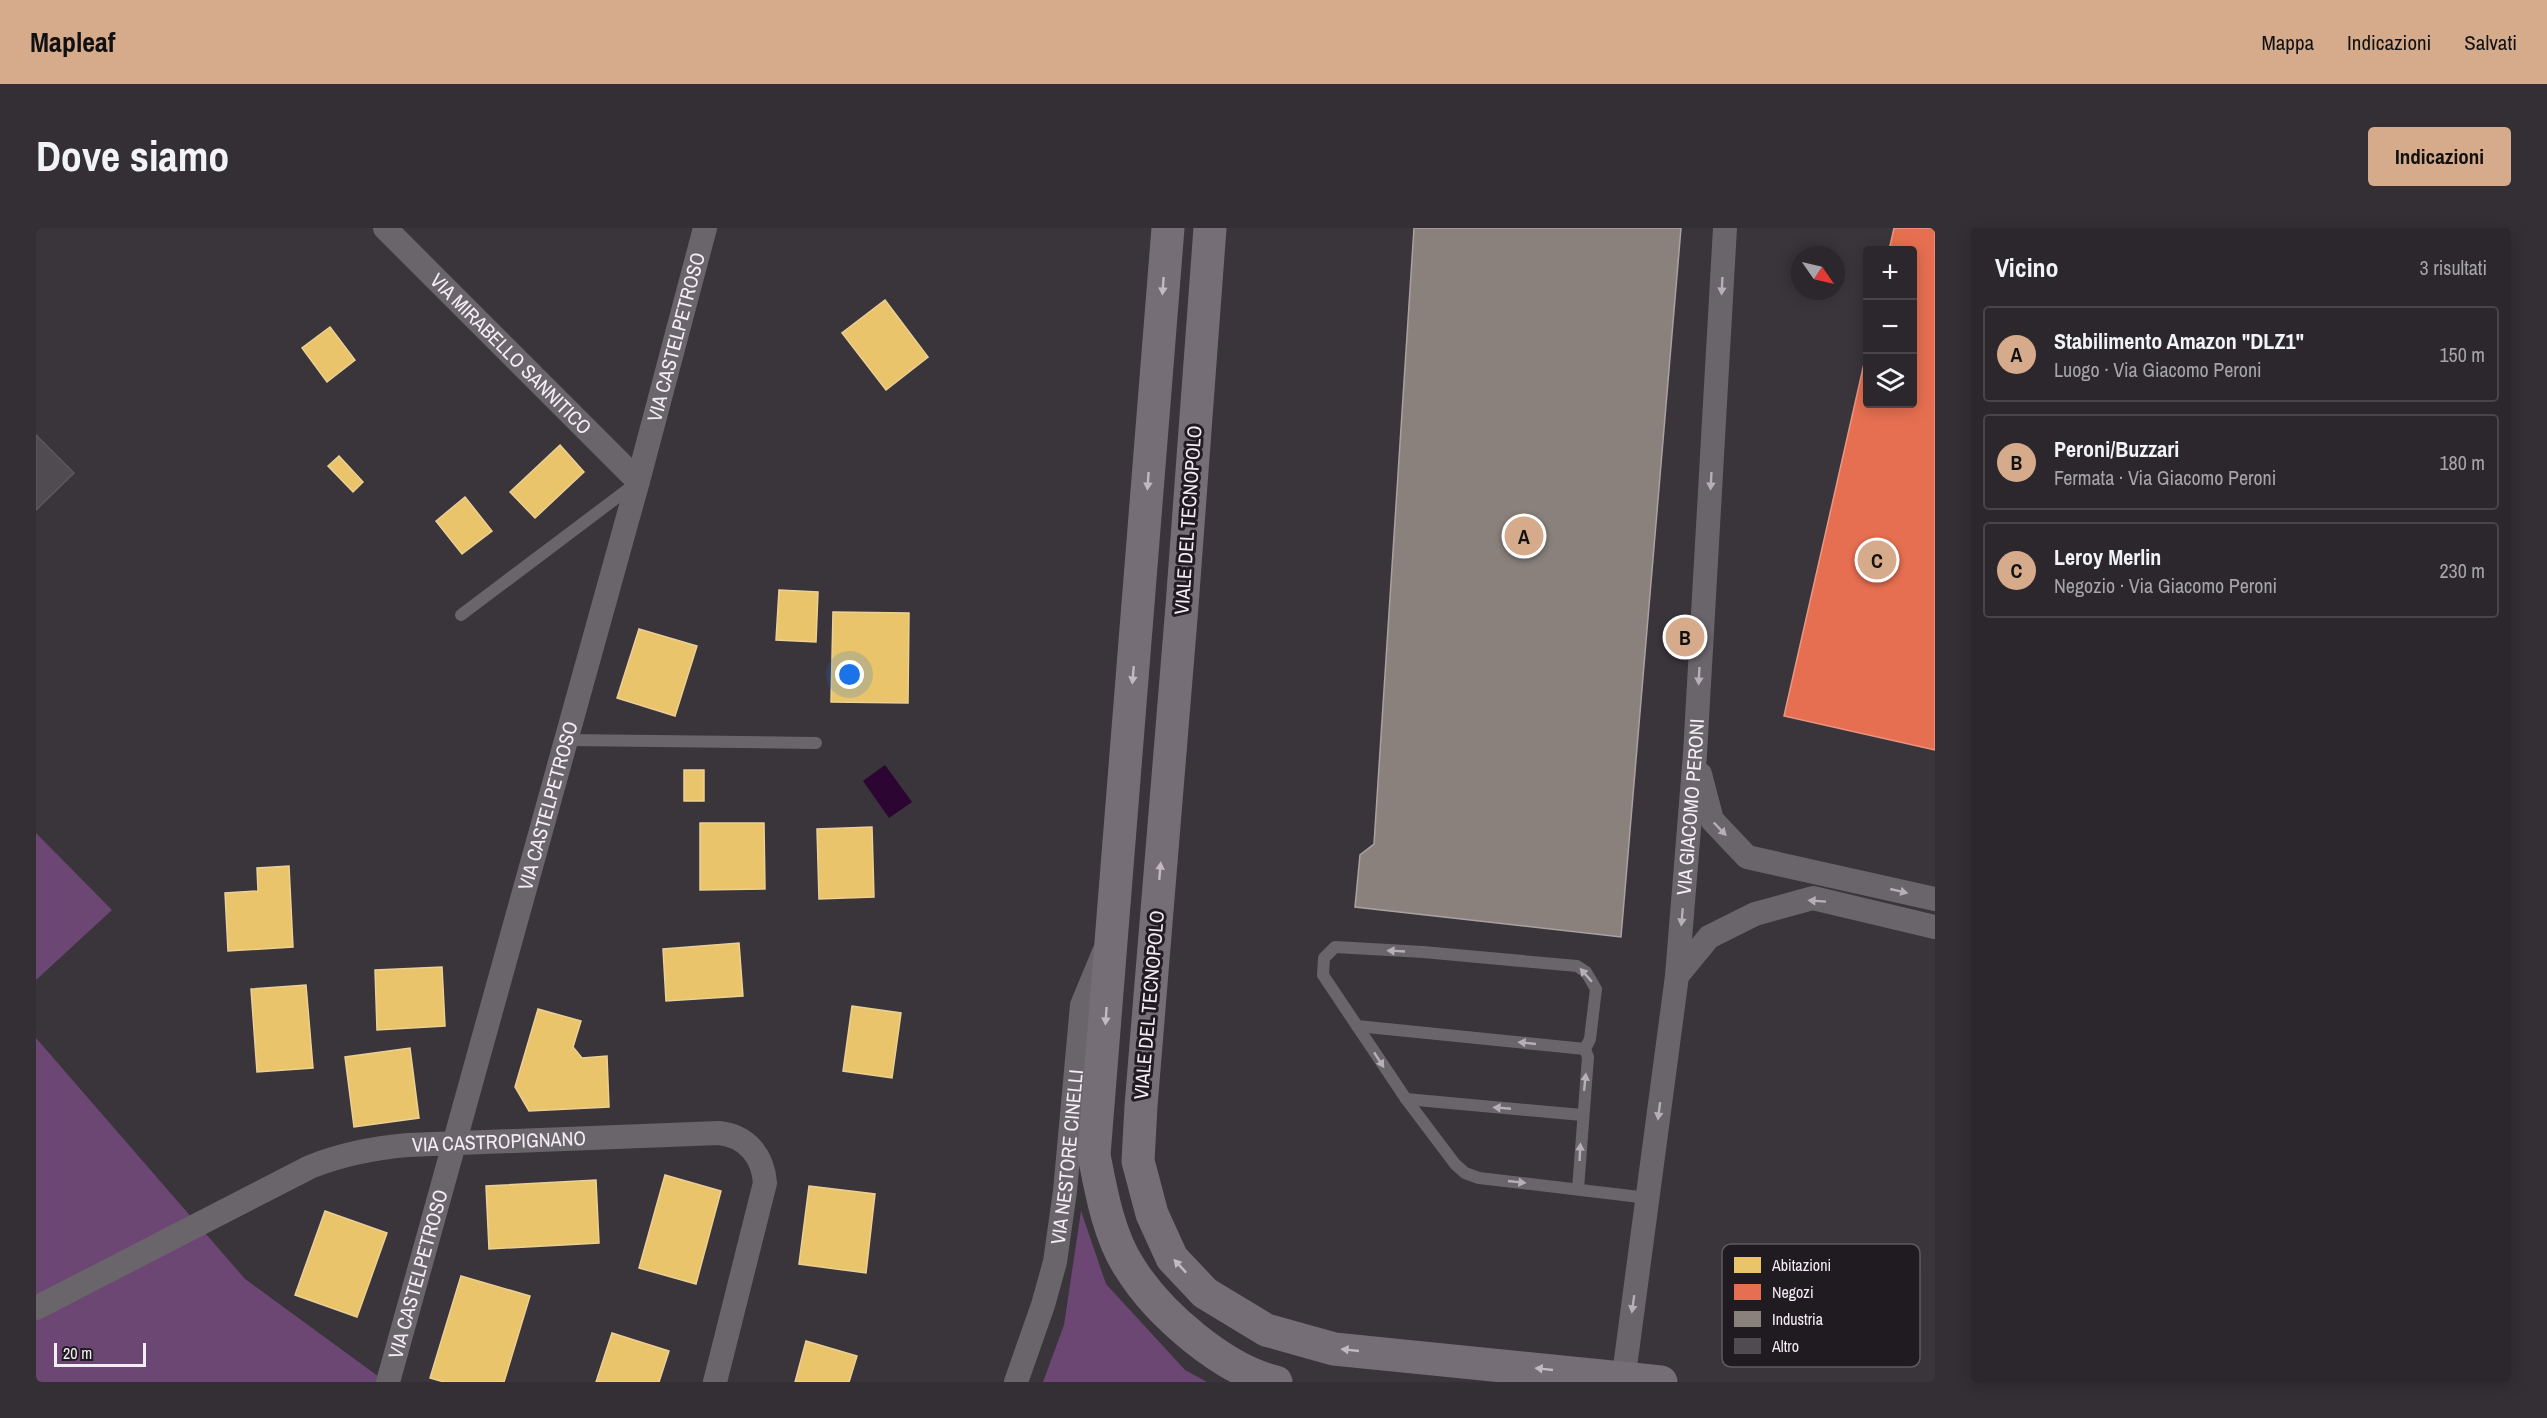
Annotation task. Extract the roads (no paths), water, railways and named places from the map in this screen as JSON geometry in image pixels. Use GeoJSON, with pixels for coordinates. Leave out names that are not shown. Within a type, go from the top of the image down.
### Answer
{"type":"FeatureCollection","features":[{"type":"Feature","properties":{"kind":"main road","name":"VIALE DEL TECNOPOLO"},"geometry":{"type":"LineString","coordinates":[[1168,228],[1094,1155],[1106,1214],[1129,1268],[1175,1323],[1213,1352],[1264,1379],[1276,1382]]}},
{"type":"Feature","properties":{"kind":"main road","name":"VIALE DEL TECNOPOLO"},"geometry":{"type":"LineString","coordinates":[[1210,228],[1181,618],[1140,1106],[1138,1161],[1152,1214],[1172,1258],[1204,1293],[1266,1330],[1334,1349],[1623,1380],[1661,1382]]}},
{"type":"Feature","properties":{"kind":"street","name":"VIA MIRABELLO SANNITICO"},"geometry":{"type":"LineString","coordinates":[[385,228],[638,481]]}},
{"type":"Feature","properties":{"kind":"street","name":"VIA CASTELPETROSO"},"geometry":{"type":"LineString","coordinates":[[388,1382],[567,740],[705,228]]}},
{"type":"Feature","properties":{"kind":"street","name":"VIA GIACOMO PERONI"},"geometry":{"type":"LineString","coordinates":[[1623,1380],[1677,976],[1695,754],[1725,228]]}},
{"type":"Feature","properties":{"kind":"street"},"geometry":{"type":"LineString","coordinates":[[1695,754],[1712,820],[1747,857],[1935,899]]}},
{"type":"Feature","properties":{"kind":"street"},"geometry":{"type":"LineString","coordinates":[[1677,976],[1709,937],[1755,914],[1813,898],[1935,927]]}},
{"type":"Feature","properties":{"kind":"street","name":"VIA NESTORE CINELLI"},"geometry":{"type":"LineString","coordinates":[[1016,1382],[1043,1305],[1062,1227],[1082,1005],[1113,931]]}},
{"type":"Feature","properties":{"kind":"street","name":"VIA CASTROPIGNANO"},"geometry":{"type":"LineString","coordinates":[[36,1308],[310,1167],[335,1157],[383,1147],[720,1133],[733,1136],[747,1144],[759,1157],[765,1183],[715,1382]]}},
{"type":"Feature","properties":{"kind":"lane"},"geometry":{"type":"LineString","coordinates":[[461,615],[638,481]]}},
{"type":"Feature","properties":{"kind":"lane"},"geometry":{"type":"LineString","coordinates":[[567,740],[816,743]]}},
{"type":"Feature","properties":{"kind":"lane"},"geometry":{"type":"LineString","coordinates":[[1578,1189],[1588,1057],[1585,1049],[1590,1038],[1596,988],[1586,972],[1577,966],[1423,952],[1335,947],[1324,958],[1323,975],[1406,1100],[1455,1164],[1466,1173],[1479,1178],[1648,1198]]}},
{"type":"Feature","properties":{"kind":"lane"},"geometry":{"type":"LineString","coordinates":[[1357,1026],[1585,1049]]}},
{"type":"Feature","properties":{"kind":"lane"},"geometry":{"type":"LineString","coordinates":[[1406,1100],[1582,1115]]}},
{"type":"Feature","properties":{"kind":"place","name":"Stabilimento Amazon \"DLZ1\""},"geometry":{"type":"Point","coordinates":[1524,536]}},
{"type":"Feature","properties":{"kind":"place","name":"Leroy Merlin"},"geometry":{"type":"Point","coordinates":[1877,560]}},
{"type":"Feature","properties":{"kind":"place","name":"Peroni/Buzzari"},"geometry":{"type":"Point","coordinates":[1685,637]}}]}
